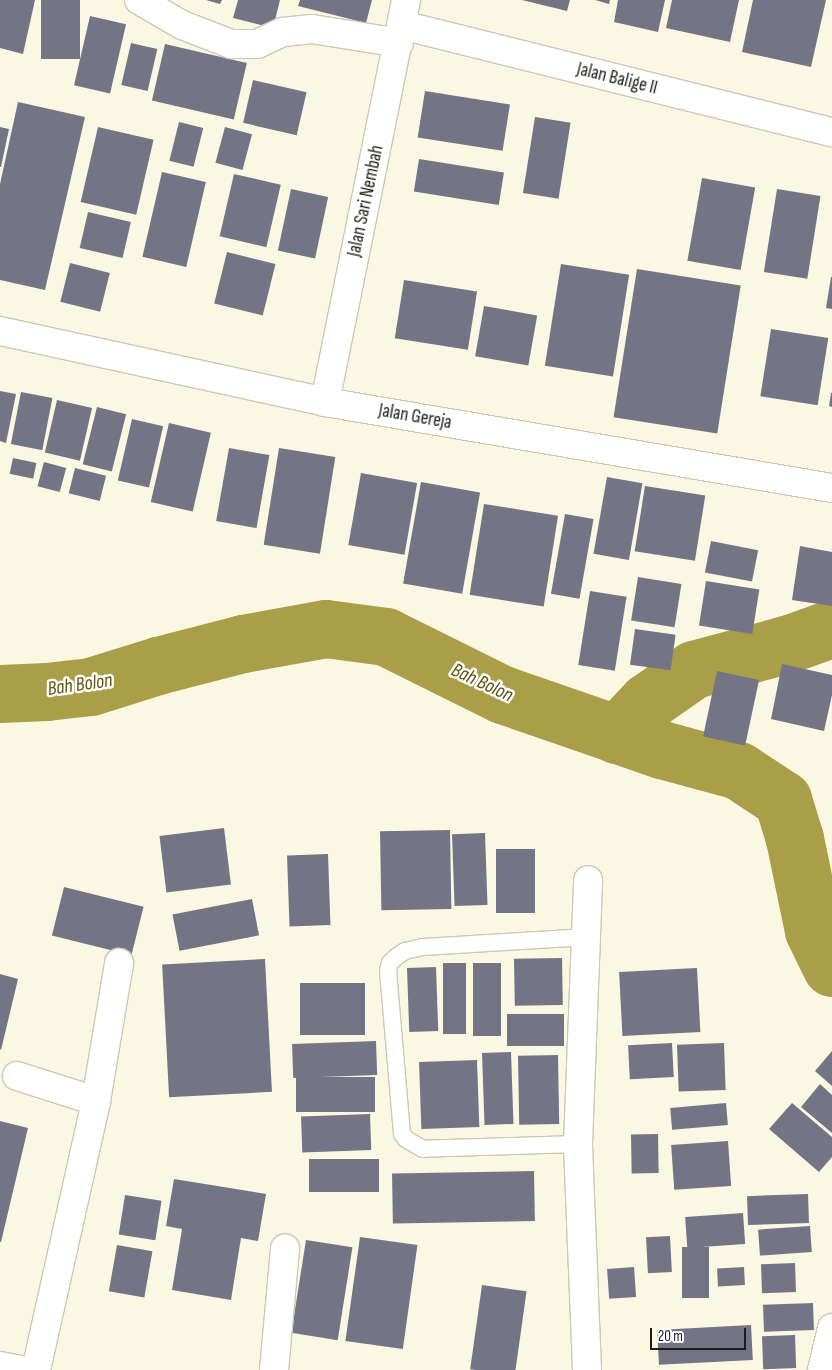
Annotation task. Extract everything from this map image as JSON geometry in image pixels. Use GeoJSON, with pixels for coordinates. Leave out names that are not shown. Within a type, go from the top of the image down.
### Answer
{"type":"FeatureCollection","features":[{"type":"Feature","properties":{"kind":"street","name":"Jalan Balige II"},"geometry":{"type":"LineString","coordinates":[[139,0],[182,25],[231,44],[257,44],[283,32],[402,22],[832,132]]}},
{"type":"Feature","properties":{"kind":"street","name":"Jalan Sari Nembah"},"geometry":{"type":"LineString","coordinates":[[325,402],[402,22]]}},
{"type":"Feature","properties":{"kind":"street","name":"Jalan Gereja"},"geometry":{"type":"LineString","coordinates":[[0,331],[325,402],[832,488]]}},
{"type":"Feature","properties":{"kind":"street"},"geometry":{"type":"LineString","coordinates":[[587,1370],[578,1144],[588,880]]}},
{"type":"Feature","properties":{"kind":"street"},"geometry":{"type":"LineString","coordinates":[[36,1370],[96,1101],[119,962]]}},
{"type":"Feature","properties":{"kind":"street"},"geometry":{"type":"LineString","coordinates":[[17,1076],[96,1101]]}},
{"type":"Feature","properties":{"kind":"street"},"geometry":{"type":"LineString","coordinates":[[274,1370],[284,1248]]}},
{"type":"Feature","properties":{"kind":"street"},"geometry":{"type":"LineString","coordinates":[[822,1370],[832,1328]]}},
{"type":"Feature","properties":{"kind":"street"},"geometry":{"type":"LineString","coordinates":[[0,1366],[20,1370]]}},
{"type":"Feature","properties":{"kind":"lane"},"geometry":{"type":"LineString","coordinates":[[578,1144],[423,1149],[411,1144],[402,1134],[388,971],[390,963],[396,957],[405,951],[423,947],[587,937]]}},
{"type":"Feature","properties":{"kind":"building"},"geometry":{"type":"Polygon","coordinates":[[[0,0],[35,0],[23,54],[0,48],[0,0]]]}},
{"type":"Feature","properties":{"kind":"building"},"geometry":{"type":"Polygon","coordinates":[[[41,0],[80,0],[80,59],[41,59],[41,0]]]}},
{"type":"Feature","properties":{"kind":"building"},"geometry":{"type":"Polygon","coordinates":[[[206,0],[222,0],[220,4],[206,0]]]}},
{"type":"Feature","properties":{"kind":"building"},"geometry":{"type":"Polygon","coordinates":[[[238,0],[280,0],[273,28],[233,18],[238,0]]]}},
{"type":"Feature","properties":{"kind":"building"},"geometry":{"type":"Polygon","coordinates":[[[300,0],[372,0],[366,23],[298,6],[300,0]]]}},
{"type":"Feature","properties":{"kind":"building"},"geometry":{"type":"Polygon","coordinates":[[[522,0],[570,0],[567,11],[522,0]]]}},
{"type":"Feature","properties":{"kind":"building"},"geometry":{"type":"Polygon","coordinates":[[[595,0],[610,0],[609,4],[595,0]]]}},
{"type":"Feature","properties":{"kind":"building"},"geometry":{"type":"Polygon","coordinates":[[[618,0],[665,0],[658,32],[614,22],[618,0]]]}},
{"type":"Feature","properties":{"kind":"building"},"geometry":{"type":"Polygon","coordinates":[[[672,0],[739,0],[730,42],[666,28],[672,0]]]}},
{"type":"Feature","properties":{"kind":"building"},"geometry":{"type":"Polygon","coordinates":[[[753,0],[826,0],[811,67],[742,52],[753,0]]]}},
{"type":"Feature","properties":{"kind":"building"},"geometry":{"type":"Polygon","coordinates":[[[90,16],[126,24],[110,94],[74,85],[90,16]]]}},
{"type":"Feature","properties":{"kind":"building"},"geometry":{"type":"Polygon","coordinates":[[[131,43],[157,49],[148,91],[121,85],[131,43]]]}},
{"type":"Feature","properties":{"kind":"building"},"geometry":{"type":"Polygon","coordinates":[[[165,44],[247,63],[234,119],[152,101],[165,44]]]}},
{"type":"Feature","properties":{"kind":"building"},"geometry":{"type":"Polygon","coordinates":[[[253,80],[307,92],[297,135],[243,123],[253,80]]]}},
{"type":"Feature","properties":{"kind":"building"},"geometry":{"type":"Polygon","coordinates":[[[425,91],[510,104],[503,151],[418,137],[425,91]]]}},
{"type":"Feature","properties":{"kind":"building"},"geometry":{"type":"Polygon","coordinates":[[[18,102],[85,117],[45,290],[0,280],[0,184],[18,102]]]}},
{"type":"Feature","properties":{"kind":"building"},"geometry":{"type":"Polygon","coordinates":[[[535,117],[571,123],[559,199],[523,193],[535,117]]]}},
{"type":"Feature","properties":{"kind":"building"},"geometry":{"type":"Polygon","coordinates":[[[179,122],[203,128],[194,167],[169,161],[179,122]]]}},
{"type":"Feature","properties":{"kind":"building"},"geometry":{"type":"Polygon","coordinates":[[[0,127],[9,129],[1,167],[0,167],[0,127]]]}},
{"type":"Feature","properties":{"kind":"building"},"geometry":{"type":"Polygon","coordinates":[[[98,127],[154,140],[136,215],[81,202],[98,127]]]}},
{"type":"Feature","properties":{"kind":"building"},"geometry":{"type":"Polygon","coordinates":[[[225,127],[252,134],[242,170],[215,163],[225,127]]]}},
{"type":"Feature","properties":{"kind":"building"},"geometry":{"type":"Polygon","coordinates":[[[419,159],[504,172],[499,205],[414,192],[419,159]]]}},
{"type":"Feature","properties":{"kind":"building"},"geometry":{"type":"Polygon","coordinates":[[[162,172],[206,182],[186,267],[142,257],[162,172]]]}},
{"type":"Feature","properties":{"kind":"building"},"geometry":{"type":"Polygon","coordinates":[[[234,174],[281,185],[266,247],[220,236],[234,174]]]}},
{"type":"Feature","properties":{"kind":"building"},"geometry":{"type":"Polygon","coordinates":[[[702,178],[755,187],[741,270],[687,261],[702,178]]]}},
{"type":"Feature","properties":{"kind":"building"},"geometry":{"type":"Polygon","coordinates":[[[291,189],[328,197],[315,259],[278,251],[291,189]]]}},
{"type":"Feature","properties":{"kind":"building"},"geometry":{"type":"Polygon","coordinates":[[[777,189],[820,196],[807,279],[764,272],[777,189]]]}},
{"type":"Feature","properties":{"kind":"building"},"geometry":{"type":"Polygon","coordinates":[[[88,212],[131,222],[123,258],[80,248],[88,212]]]}},
{"type":"Feature","properties":{"kind":"building"},"geometry":{"type":"Polygon","coordinates":[[[227,252],[276,264],[263,316],[214,303],[227,252]]]}},
{"type":"Feature","properties":{"kind":"building"},"geometry":{"type":"Polygon","coordinates":[[[70,263],[110,273],[100,312],[60,302],[70,263]]]}},
{"type":"Feature","properties":{"kind":"building"},"geometry":{"type":"Polygon","coordinates":[[[561,264],[629,275],[613,377],[545,366],[561,264]]]}},
{"type":"Feature","properties":{"kind":"building"},"geometry":{"type":"Polygon","coordinates":[[[637,269],[741,285],[717,434],[614,417],[637,269]]]}},
{"type":"Feature","properties":{"kind":"building"},"geometry":{"type":"Polygon","coordinates":[[[832,277],[832,309],[826,308],[832,277]]]}},
{"type":"Feature","properties":{"kind":"building"},"geometry":{"type":"Polygon","coordinates":[[[404,280],[477,292],[468,350],[395,338],[404,280]]]}},
{"type":"Feature","properties":{"kind":"building"},"geometry":{"type":"Polygon","coordinates":[[[484,306],[537,315],[528,366],[475,356],[484,306]]]}},
{"type":"Feature","properties":{"kind":"building"},"geometry":{"type":"Polygon","coordinates":[[[771,329],[828,338],[818,405],[760,396],[771,329]]]}},
{"type":"Feature","properties":{"kind":"building"},"geometry":{"type":"Polygon","coordinates":[[[0,391],[16,394],[6,443],[0,441],[0,391]]]}},
{"type":"Feature","properties":{"kind":"building"},"geometry":{"type":"Polygon","coordinates":[[[21,392],[52,398],[42,450],[11,444],[21,392]]]}},
{"type":"Feature","properties":{"kind":"building"},"geometry":{"type":"Polygon","coordinates":[[[832,393],[832,407],[829,406],[832,393]]]}},
{"type":"Feature","properties":{"kind":"building"},"geometry":{"type":"Polygon","coordinates":[[[57,400],[92,408],[80,461],[45,453],[57,400]]]}},
{"type":"Feature","properties":{"kind":"building"},"geometry":{"type":"Polygon","coordinates":[[[97,407],[126,414],[112,472],[83,464],[97,407]]]}},
{"type":"Feature","properties":{"kind":"building"},"geometry":{"type":"Polygon","coordinates":[[[132,419],[163,426],[149,488],[118,480],[132,419]]]}},
{"type":"Feature","properties":{"kind":"building"},"geometry":{"type":"Polygon","coordinates":[[[169,423],[211,433],[193,512],[151,502],[169,423]]]}},
{"type":"Feature","properties":{"kind":"building"},"geometry":{"type":"Polygon","coordinates":[[[229,448],[269,455],[257,528],[216,521],[229,448]]]}},
{"type":"Feature","properties":{"kind":"building"},"geometry":{"type":"Polygon","coordinates":[[[279,448],[335,457],[320,554],[264,545],[279,448]]]}},
{"type":"Feature","properties":{"kind":"building"},"geometry":{"type":"Polygon","coordinates":[[[13,458],[36,463],[33,479],[10,474],[13,458]]]}},
{"type":"Feature","properties":{"kind":"building"},"geometry":{"type":"Polygon","coordinates":[[[44,462],[66,468],[60,492],[38,486],[44,462]]]}},
{"type":"Feature","properties":{"kind":"building"},"geometry":{"type":"Polygon","coordinates":[[[75,468],[106,476],[100,501],[69,493],[75,468]]]}},
{"type":"Feature","properties":{"kind":"building"},"geometry":{"type":"Polygon","coordinates":[[[361,473],[417,483],[404,555],[348,545],[361,473]]]}},
{"type":"Feature","properties":{"kind":"building"},"geometry":{"type":"Polygon","coordinates":[[[607,477],[642,483],[629,560],[593,554],[607,477]]]}},
{"type":"Feature","properties":{"kind":"building"},"geometry":{"type":"Polygon","coordinates":[[[421,482],[480,492],[462,594],[403,583],[421,482]]]}},
{"type":"Feature","properties":{"kind":"building"},"geometry":{"type":"Polygon","coordinates":[[[645,486],[705,496],[695,561],[635,551],[645,486]]]}},
{"type":"Feature","properties":{"kind":"building"},"geometry":{"type":"Polygon","coordinates":[[[484,504],[558,516],[544,607],[470,595],[484,504]]]}},
{"type":"Feature","properties":{"kind":"building"},"geometry":{"type":"Polygon","coordinates":[[[565,514],[594,519],[579,599],[551,594],[565,514]]]}},
{"type":"Feature","properties":{"kind":"building"},"geometry":{"type":"Polygon","coordinates":[[[711,541],[758,550],[752,582],[705,572],[711,541]]]}},
{"type":"Feature","properties":{"kind":"building"},"geometry":{"type":"Polygon","coordinates":[[[800,546],[832,552],[832,606],[792,600],[800,546]]]}},
{"type":"Feature","properties":{"kind":"building"},"geometry":{"type":"Polygon","coordinates":[[[638,577],[681,584],[675,627],[631,620],[638,577]]]}},
{"type":"Feature","properties":{"kind":"building"},"geometry":{"type":"Polygon","coordinates":[[[706,581],[759,589],[752,634],[699,625],[706,581]]]}},
{"type":"Feature","properties":{"kind":"building"},"geometry":{"type":"Polygon","coordinates":[[[590,591],[627,597],[615,671],[578,665],[590,591]]]}},
{"type":"Feature","properties":{"kind":"building"},"geometry":{"type":"Polygon","coordinates":[[[635,629],[676,635],[671,670],[630,665],[635,629]]]}},
{"type":"Feature","properties":{"kind":"building"},"geometry":{"type":"Polygon","coordinates":[[[782,664],[832,675],[832,695],[824,731],[771,719],[782,664]]]}},
{"type":"Feature","properties":{"kind":"building"},"geometry":{"type":"Polygon","coordinates":[[[717,671],[759,680],[745,745],[703,737],[717,671]]]}},
{"type":"Feature","properties":{"kind":"building"},"geometry":{"type":"Polygon","coordinates":[[[224,828],[231,885],[166,892],[159,836],[224,828]]]}},
{"type":"Feature","properties":{"kind":"building"},"geometry":{"type":"Polygon","coordinates":[[[450,830],[451,909],[381,910],[380,831],[450,830]]]}},
{"type":"Feature","properties":{"kind":"building"},"geometry":{"type":"Polygon","coordinates":[[[485,833],[488,905],[455,906],[452,834],[485,833]]]}},
{"type":"Feature","properties":{"kind":"building"},"geometry":{"type":"Polygon","coordinates":[[[496,849],[535,849],[535,913],[496,913],[496,849]]]}},
{"type":"Feature","properties":{"kind":"building"},"geometry":{"type":"Polygon","coordinates":[[[328,854],[330,925],[290,926],[287,855],[328,854]]]}},
{"type":"Feature","properties":{"kind":"building"},"geometry":{"type":"Polygon","coordinates":[[[64,887],[144,907],[131,955],[52,936],[64,887]]]}},
{"type":"Feature","properties":{"kind":"building"},"geometry":{"type":"Polygon","coordinates":[[[252,899],[259,935],[180,951],[172,914],[252,899]]]}},
{"type":"Feature","properties":{"kind":"building"},"geometry":{"type":"Polygon","coordinates":[[[562,958],[563,1005],[515,1006],[514,959],[562,958]]]}},
{"type":"Feature","properties":{"kind":"building"},"geometry":{"type":"Polygon","coordinates":[[[265,959],[272,1092],[169,1097],[162,964],[265,959]]]}},
{"type":"Feature","properties":{"kind":"building"},"geometry":{"type":"Polygon","coordinates":[[[443,963],[466,963],[466,1034],[443,1034],[443,963]]]}},
{"type":"Feature","properties":{"kind":"building"},"geometry":{"type":"Polygon","coordinates":[[[473,963],[501,963],[501,1036],[473,1036],[473,963]]]}},
{"type":"Feature","properties":{"kind":"building"},"geometry":{"type":"Polygon","coordinates":[[[436,967],[438,1031],[409,1032],[407,968],[436,967]]]}},
{"type":"Feature","properties":{"kind":"building"},"geometry":{"type":"Polygon","coordinates":[[[697,968],[700,1032],[622,1036],[619,972],[697,968]]]}},
{"type":"Feature","properties":{"kind":"building"},"geometry":{"type":"Polygon","coordinates":[[[0,974],[18,979],[1,1050],[0,1049],[0,974]]]}},
{"type":"Feature","properties":{"kind":"building"},"geometry":{"type":"Polygon","coordinates":[[[300,983],[365,983],[365,1035],[300,1035],[300,983]]]}},
{"type":"Feature","properties":{"kind":"building"},"geometry":{"type":"Polygon","coordinates":[[[507,1014],[564,1014],[564,1046],[507,1046],[507,1014]]]}},
{"type":"Feature","properties":{"kind":"building"},"geometry":{"type":"Polygon","coordinates":[[[376,1041],[377,1075],[293,1078],[292,1044],[376,1041]]]}},
{"type":"Feature","properties":{"kind":"building"},"geometry":{"type":"Polygon","coordinates":[[[672,1043],[674,1077],[630,1079],[628,1045],[672,1043]]]}},
{"type":"Feature","properties":{"kind":"building"},"geometry":{"type":"Polygon","coordinates":[[[724,1043],[726,1090],[679,1092],[677,1045],[724,1043]]]}},
{"type":"Feature","properties":{"kind":"building"},"geometry":{"type":"Polygon","coordinates":[[[832,1051],[832,1086],[815,1071],[832,1051]]]}},
{"type":"Feature","properties":{"kind":"building"},"geometry":{"type":"Polygon","coordinates":[[[511,1052],[514,1124],[485,1125],[482,1053],[511,1052]]]}},
{"type":"Feature","properties":{"kind":"building"},"geometry":{"type":"Polygon","coordinates":[[[558,1055],[559,1124],[519,1125],[518,1056],[558,1055]]]}},
{"type":"Feature","properties":{"kind":"building"},"geometry":{"type":"Polygon","coordinates":[[[477,1060],[479,1127],[421,1129],[419,1062],[477,1060]]]}},
{"type":"Feature","properties":{"kind":"building"},"geometry":{"type":"Polygon","coordinates":[[[296,1077],[375,1077],[375,1112],[296,1112],[296,1077]]]}},
{"type":"Feature","properties":{"kind":"building"},"geometry":{"type":"Polygon","coordinates":[[[820,1084],[832,1095],[832,1133],[801,1107],[820,1084]]]}},
{"type":"Feature","properties":{"kind":"building"},"geometry":{"type":"Polygon","coordinates":[[[726,1103],[728,1125],[672,1130],[670,1108],[726,1103]]]}},
{"type":"Feature","properties":{"kind":"building"},"geometry":{"type":"Polygon","coordinates":[[[792,1103],[832,1137],[832,1157],[819,1172],[769,1129],[792,1103]]]}},
{"type":"Feature","properties":{"kind":"building"},"geometry":{"type":"Polygon","coordinates":[[[370,1114],[371,1150],[302,1152],[301,1116],[370,1114]]]}},
{"type":"Feature","properties":{"kind":"building"},"geometry":{"type":"Polygon","coordinates":[[[0,1121],[28,1128],[1,1242],[0,1242],[0,1121]]]}},
{"type":"Feature","properties":{"kind":"building"},"geometry":{"type":"Polygon","coordinates":[[[631,1134],[658,1134],[659,1173],[632,1173],[631,1134]]]}},
{"type":"Feature","properties":{"kind":"building"},"geometry":{"type":"Polygon","coordinates":[[[728,1141],[731,1186],[674,1190],[671,1145],[728,1141]]]}},
{"type":"Feature","properties":{"kind":"building"},"geometry":{"type":"Polygon","coordinates":[[[309,1159],[379,1159],[379,1192],[309,1192],[309,1159]]]}},
{"type":"Feature","properties":{"kind":"building"},"geometry":{"type":"Polygon","coordinates":[[[534,1171],[535,1221],[393,1223],[392,1173],[534,1171]]]}},
{"type":"Feature","properties":{"kind":"building"},"geometry":{"type":"Polygon","coordinates":[[[174,1179],[266,1194],[258,1241],[241,1238],[231,1300],[172,1290],[182,1229],[166,1226],[174,1179]]]}},
{"type":"Feature","properties":{"kind":"building"},"geometry":{"type":"Polygon","coordinates":[[[808,1194],[809,1223],[748,1225],[747,1196],[808,1194]]]}},
{"type":"Feature","properties":{"kind":"building"},"geometry":{"type":"Polygon","coordinates":[[[125,1195],[162,1201],[155,1240],[119,1235],[125,1195]]]}},
{"type":"Feature","properties":{"kind":"building"},"geometry":{"type":"Polygon","coordinates":[[[743,1213],[745,1244],[687,1248],[685,1217],[743,1213]]]}},
{"type":"Feature","properties":{"kind":"building"},"geometry":{"type":"Polygon","coordinates":[[[810,1226],[812,1252],[760,1256],[758,1230],[810,1226]]]}},
{"type":"Feature","properties":{"kind":"building"},"geometry":{"type":"Polygon","coordinates":[[[670,1236],[672,1272],[648,1273],[646,1237],[670,1236]]]}},
{"type":"Feature","properties":{"kind":"building"},"geometry":{"type":"Polygon","coordinates":[[[360,1237],[417,1245],[403,1349],[345,1341],[360,1237]]]}},
{"type":"Feature","properties":{"kind":"building"},"geometry":{"type":"Polygon","coordinates":[[[306,1240],[352,1247],[338,1340],[291,1333],[306,1240]]]}},
{"type":"Feature","properties":{"kind":"building"},"geometry":{"type":"Polygon","coordinates":[[[117,1245],[152,1251],[144,1298],[109,1291],[117,1245]]]}},
{"type":"Feature","properties":{"kind":"building"},"geometry":{"type":"Polygon","coordinates":[[[682,1247],[709,1247],[709,1298],[682,1298],[682,1247]]]}},
{"type":"Feature","properties":{"kind":"building"},"geometry":{"type":"Polygon","coordinates":[[[795,1263],[796,1292],[762,1293],[761,1264],[795,1263]]]}},
{"type":"Feature","properties":{"kind":"building"},"geometry":{"type":"Polygon","coordinates":[[[634,1267],[636,1297],[609,1299],[607,1269],[634,1267]]]}},
{"type":"Feature","properties":{"kind":"building"},"geometry":{"type":"Polygon","coordinates":[[[744,1267],[745,1285],[718,1286],[717,1268],[744,1267]]]}},
{"type":"Feature","properties":{"kind":"building"},"geometry":{"type":"Polygon","coordinates":[[[482,1285],[527,1291],[515,1370],[470,1369],[482,1285]]]}},
{"type":"Feature","properties":{"kind":"building"},"geometry":{"type":"Polygon","coordinates":[[[813,1303],[814,1330],[764,1332],[763,1305],[813,1303]]]}},
{"type":"Feature","properties":{"kind":"building"},"geometry":{"type":"Polygon","coordinates":[[[751,1325],[753,1360],[659,1365],[657,1330],[751,1325]]]}},
{"type":"Feature","properties":{"kind":"building"},"geometry":{"type":"Polygon","coordinates":[[[795,1335],[796,1368],[763,1369],[762,1336],[795,1335]]]}},
{"type":"Feature","properties":{"kind":"waterway","name":"Bah Bolon"},"geometry":{"type":"LineString","coordinates":[[0,694],[47,692],[91,687],[158,666],[243,644],[326,629],[386,637],[503,695],[662,750],[739,771],[783,800],[795,839],[814,931],[832,968]]}},
{"type":"Feature","properties":{"kind":"waterway"},"geometry":{"type":"LineString","coordinates":[[617,735],[648,702],[694,670],[790,644],[832,629]]}}]}
